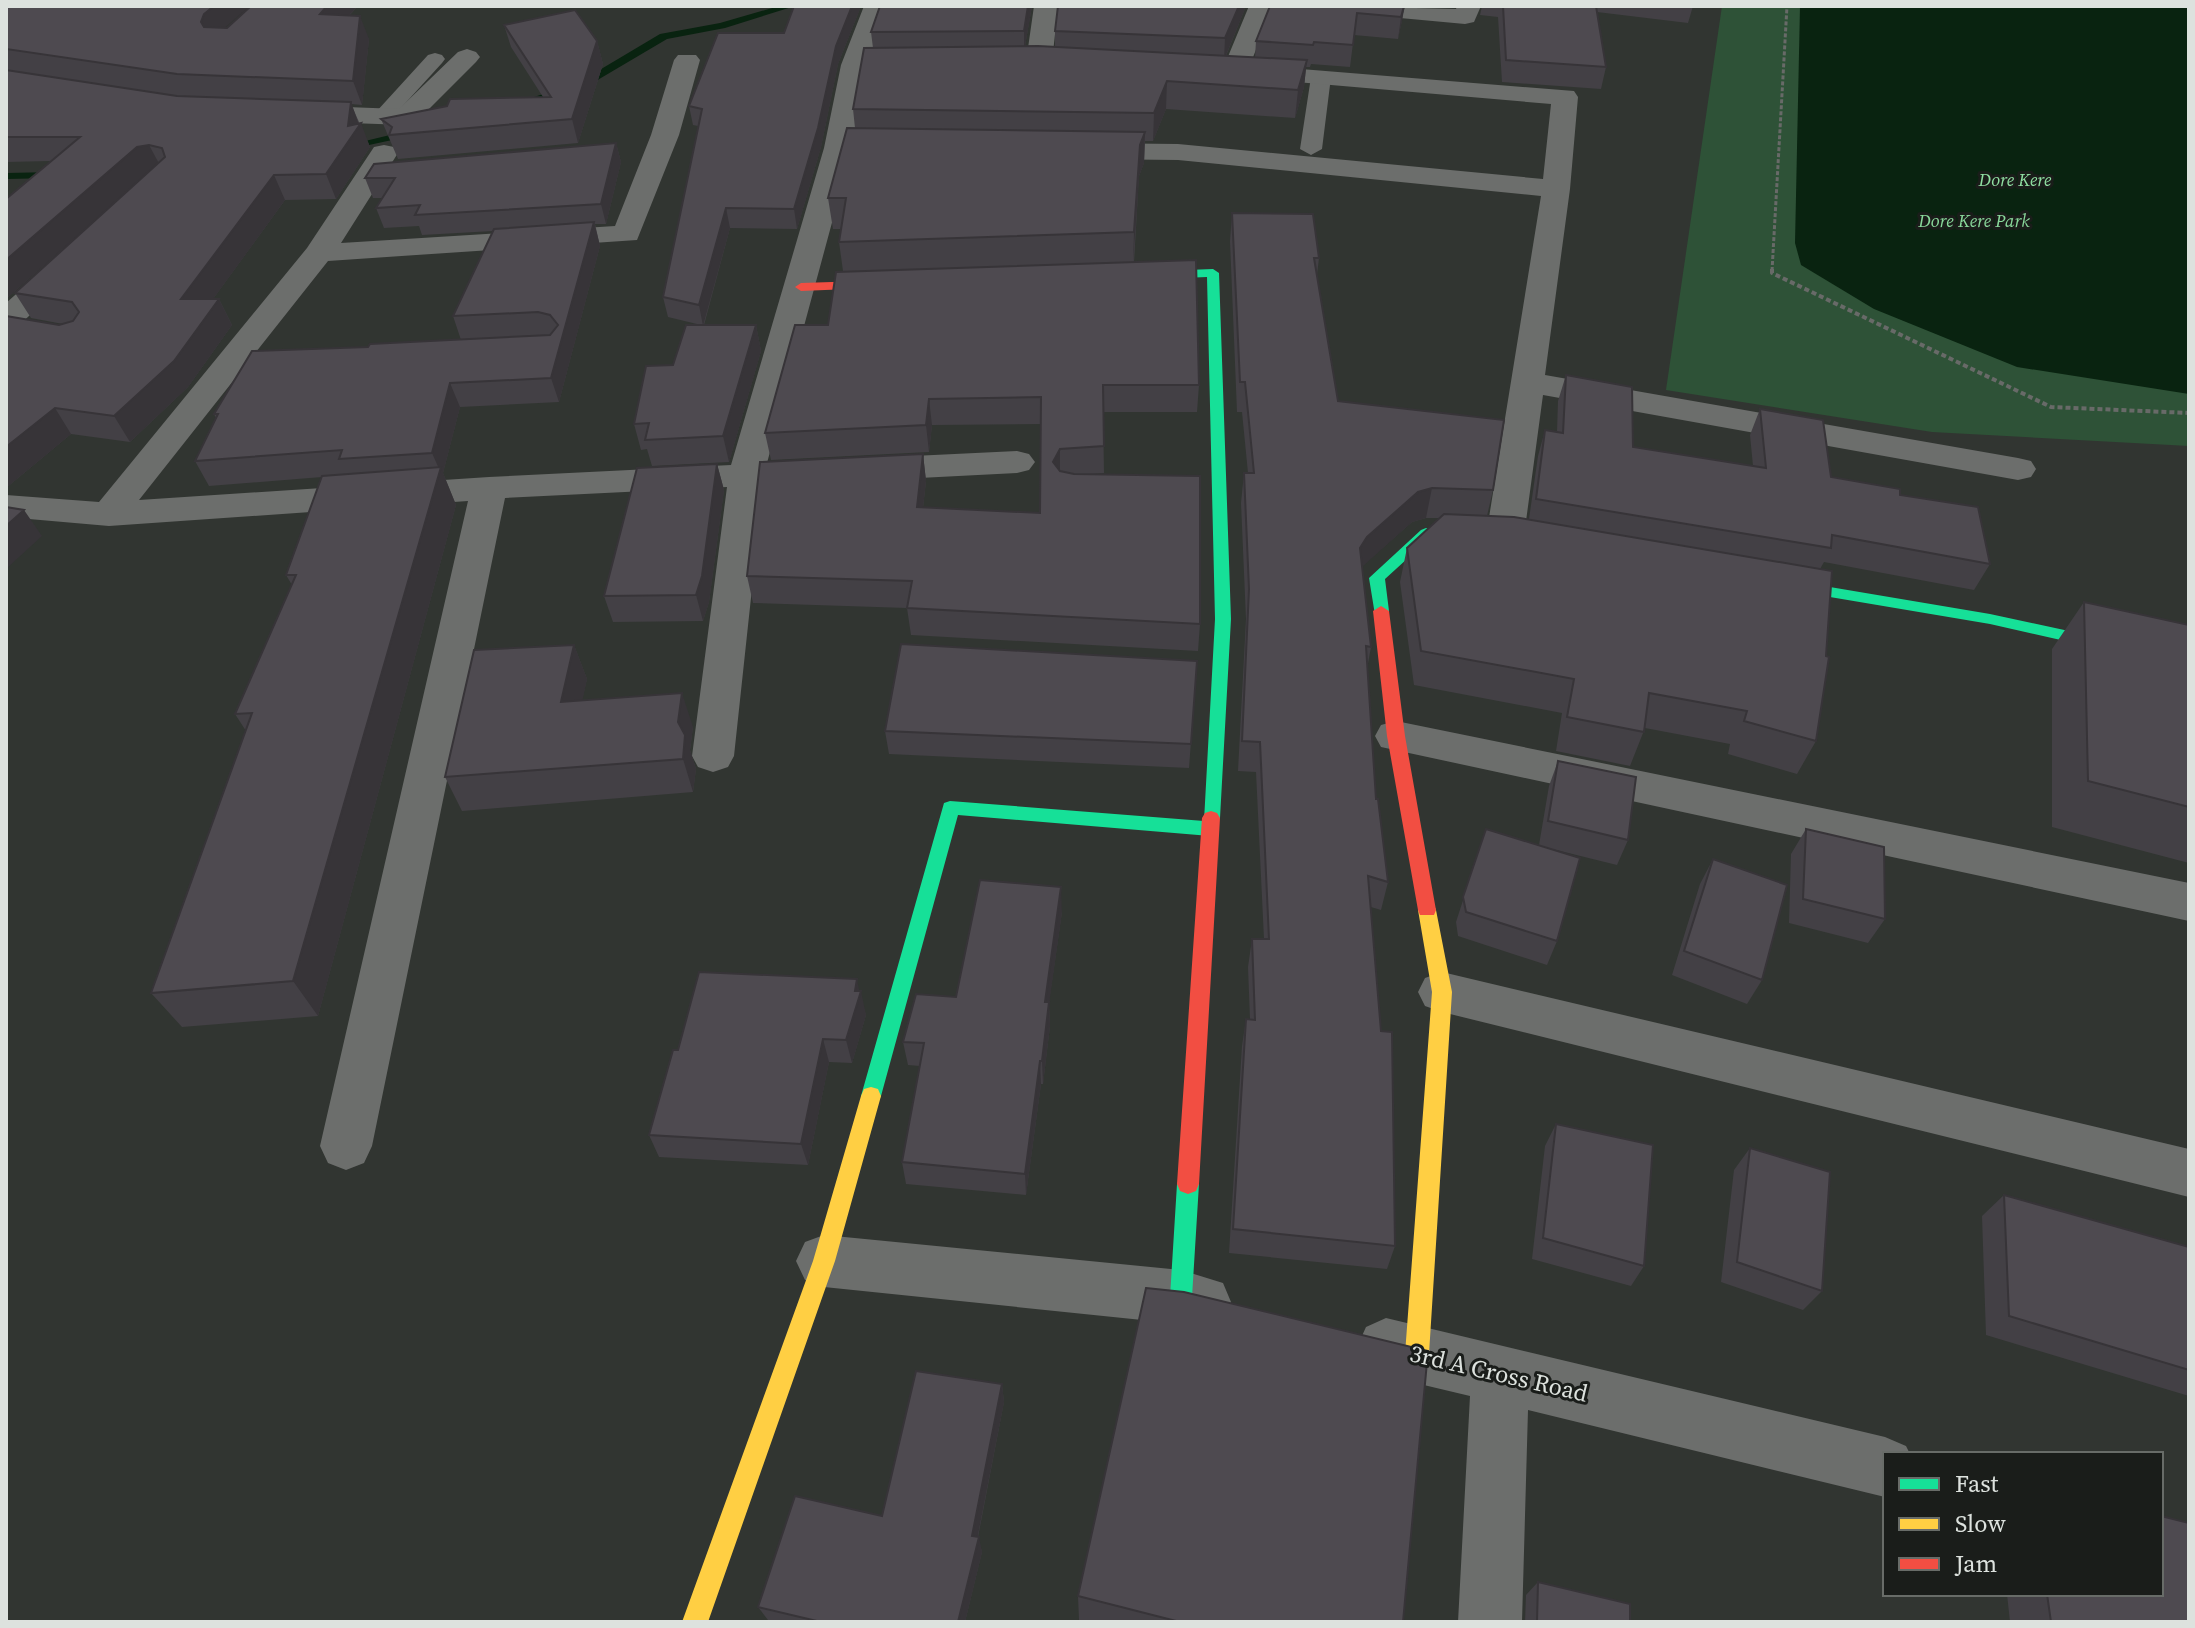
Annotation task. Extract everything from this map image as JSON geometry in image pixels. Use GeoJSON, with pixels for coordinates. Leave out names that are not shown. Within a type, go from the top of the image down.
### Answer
{"type":"FeatureCollection","features":[{"type":"Feature","properties":{"kind":"street"},"geometry":{"type":"LineString","coordinates":[[1039,62],[1046,6]]}},
{"type":"Feature","properties":{"kind":"street"},"geometry":{"type":"LineString","coordinates":[[1235,71],[1261,6]]}},
{"type":"Feature","properties":{"kind":"street"},"geometry":{"type":"LineString","coordinates":[[1346,6],[1465,17],[1469,6]]}},
{"type":"Feature","properties":{"kind":"street"},"geometry":{"type":"LineString","coordinates":[[713,756],[746,476],[838,148],[854,65],[873,11]]}},
{"type":"Feature","properties":{"kind":"street"},"geometry":{"type":"LineString","coordinates":[[263,112],[406,117],[467,57]]}},
{"type":"Feature","properties":{"kind":"street"},"geometry":{"type":"LineString","coordinates":[[319,253],[627,234],[660,147],[687,60]]}},
{"type":"Feature","properties":{"kind":"street"},"geometry":{"type":"LineString","coordinates":[[1008,63],[1069,63]]}},
{"type":"Feature","properties":{"kind":"street"},"geometry":{"type":"LineString","coordinates":[[854,65],[885,65]]}},
{"type":"Feature","properties":{"kind":"street"},"geometry":{"type":"LineString","coordinates":[[1205,69],[1565,97],[1556,189],[1527,382],[1497,536],[1426,533],[1377,578],[1396,736],[1442,992],[1417,1354]]}},
{"type":"Feature","properties":{"kind":"street"},"geometry":{"type":"LineString","coordinates":[[630,150],[660,147]]}},
{"type":"Feature","properties":{"kind":"street"},"geometry":{"type":"LineString","coordinates":[[838,148],[931,149]]}},
{"type":"Feature","properties":{"kind":"street"},"geometry":{"type":"LineString","coordinates":[[1055,150],[1178,152],[1556,189]]}},
{"type":"Feature","properties":{"kind":"street"},"geometry":{"type":"LineString","coordinates":[[109,514],[385,166]]}},
{"type":"Feature","properties":{"kind":"street"},"geometry":{"type":"LineString","coordinates":[[15,326],[83,250]]}},
{"type":"Feature","properties":{"kind":"street"},"geometry":{"type":"LineString","coordinates":[[1118,276],[1213,273],[1205,489],[1223,619],[1205,669],[1210,829],[1181,1297]]}},
{"type":"Feature","properties":{"kind":"street"},"geometry":{"type":"LineString","coordinates":[[801,287],[912,283]]}},
{"type":"Feature","properties":{"kind":"street"},"geometry":{"type":"LineString","coordinates":[[229,364],[277,362]]}},
{"type":"Feature","properties":{"kind":"street"},"geometry":{"type":"LineString","coordinates":[[1527,382],[2018,469]]}},
{"type":"Feature","properties":{"kind":"street"},"geometry":{"type":"LineString","coordinates":[[6,506],[109,514],[489,488],[1017,462]]}},
{"type":"Feature","properties":{"kind":"street"},"geometry":{"type":"LineString","coordinates":[[346,1146],[489,488]]}},
{"type":"Feature","properties":{"kind":"street"},"geometry":{"type":"LineString","coordinates":[[1755,579],[1990,619],[2189,663]]}},
{"type":"Feature","properties":{"kind":"street"},"geometry":{"type":"LineString","coordinates":[[1396,736],[2189,902]]}},
{"type":"Feature","properties":{"kind":"street"},"geometry":{"type":"LineString","coordinates":[[695,1622],[824,1261],[945,836],[950,808],[1210,829]]}},
{"type":"Feature","properties":{"kind":"street"},"geometry":{"type":"LineString","coordinates":[[1442,992],[2189,1173]]}},
{"type":"Feature","properties":{"kind":"street"},"geometry":{"type":"LineString","coordinates":[[824,1261],[1181,1297],[1254,1315]]}},
{"type":"Feature","properties":{"kind":"street","name":"3rd A Cross Road"},"geometry":{"type":"LineString","coordinates":[[1343,1336],[1883,1467]]}},
{"type":"Feature","properties":{"kind":"street"},"geometry":{"type":"LineString","coordinates":[[1490,1622],[1500,1373]]}},
{"type":"Feature","properties":{"kind":"lane"},"geometry":{"type":"LineString","coordinates":[[383,116],[435,59]]}},
{"type":"Feature","properties":{"kind":"lane"},"geometry":{"type":"LineString","coordinates":[[1311,149],[1321,77]]}},
{"type":"Feature","properties":{"kind":"path"},"geometry":{"type":"LineString","coordinates":[[1787,6],[1772,273],[2051,407],[2189,413]]}},
{"type":"Feature","properties":{"kind":"green space","name":"Dore Kere"},"geometry":{"type":"Polygon","coordinates":[[[1722,6],[2189,6],[2189,446],[1932,432],[1666,390],[1722,6]]]}},
{"type":"Feature","properties":{"kind":"water","name":"Dore Kere"},"geometry":{"type":"Polygon","coordinates":[[[1800,6],[2189,6],[2189,394],[2017,367],[1874,309],[1801,265],[1795,243],[1800,6]]]}},
{"type":"Feature","properties":{"kind":"building"},"geometry":{"type":"Polygon","coordinates":[[[6,6],[214,6],[204,14],[201,22],[204,27],[227,28],[251,6],[327,6],[320,14],[360,16],[353,81],[177,74],[6,49],[6,6]]]}},
{"type":"Feature","properties":{"kind":"building"},"geometry":{"type":"Polygon","coordinates":[[[794,6],[852,6],[836,46],[818,128],[794,209],[726,208],[699,305],[663,297],[702,109],[689,106],[718,33],[784,33],[794,6]]]}},
{"type":"Feature","properties":{"kind":"building"},"geometry":{"type":"Polygon","coordinates":[[[880,6],[1028,6],[1024,31],[871,32],[880,6]]]}},
{"type":"Feature","properties":{"kind":"building"},"geometry":{"type":"Polygon","coordinates":[[[1058,6],[1239,6],[1225,38],[1055,31],[1058,6]]]}},
{"type":"Feature","properties":{"kind":"building"},"geometry":{"type":"Polygon","coordinates":[[[1270,6],[1404,6],[1401,17],[1357,13],[1353,45],[1314,42],[1313,45],[1256,41],[1270,6]]]}},
{"type":"Feature","properties":{"kind":"building"},"geometry":{"type":"Polygon","coordinates":[[[1503,6],[1596,6],[1606,67],[1506,60],[1503,6]]]}},
{"type":"Feature","properties":{"kind":"building"},"geometry":{"type":"Polygon","coordinates":[[[575,10],[597,41],[572,119],[389,135],[392,127],[381,119],[447,106],[450,99],[551,97],[504,25],[575,10]]]}},
{"type":"Feature","properties":{"kind":"building"},"geometry":{"type":"Polygon","coordinates":[[[1038,46],[1307,60],[1298,90],[1167,81],[1154,113],[853,109],[864,48],[1038,46]]]}},
{"type":"Feature","properties":{"kind":"building"},"geometry":{"type":"Polygon","coordinates":[[[6,70],[177,96],[351,102],[348,126],[361,123],[326,174],[274,175],[181,299],[219,299],[174,361],[114,416],[55,408],[6,447],[6,316],[59,325],[73,321],[79,312],[72,302],[15,293],[165,157],[162,148],[149,145],[137,147],[6,260],[6,199],[80,137],[6,137],[6,70]]]}},
{"type":"Feature","properties":{"kind":"building"},"geometry":{"type":"Polygon","coordinates":[[[847,128],[1145,132],[1140,145],[1134,232],[839,242],[846,198],[828,198],[847,128]]]}},
{"type":"Feature","properties":{"kind":"building"},"geometry":{"type":"Polygon","coordinates":[[[616,143],[601,204],[415,215],[420,205],[376,208],[395,178],[365,178],[374,164],[616,143]]]}},
{"type":"Feature","properties":{"kind":"building"},"geometry":{"type":"Polygon","coordinates":[[[1232,213],[1313,214],[1319,258],[1314,258],[1338,401],[1504,420],[1493,490],[1432,488],[1418,492],[1367,537],[1360,548],[1371,647],[1366,646],[1376,799],[1388,882],[1368,876],[1381,1031],[1392,1032],[1395,1246],[1233,1229],[1246,1019],[1255,1020],[1252,939],[1269,939],[1260,742],[1242,741],[1249,589],[1244,473],[1254,473],[1245,382],[1240,382],[1232,213]]]}},
{"type":"Feature","properties":{"kind":"building"},"geometry":{"type":"Polygon","coordinates":[[[594,222],[551,378],[450,383],[432,453],[339,459],[342,450],[195,461],[218,414],[214,414],[252,351],[550,335],[558,325],[550,315],[538,312],[453,316],[494,229],[594,222]]]}},
{"type":"Feature","properties":{"kind":"building"},"geometry":{"type":"Polygon","coordinates":[[[1196,260],[1199,385],[1103,385],[1104,446],[1060,449],[1053,462],[1060,471],[1074,474],[1200,476],[1200,624],[907,608],[912,581],[747,576],[760,462],[923,454],[917,507],[1040,513],[1041,397],[929,399],[926,425],[765,433],[795,325],[828,325],[836,272],[1196,260]]]}},
{"type":"Feature","properties":{"kind":"building"},"geometry":{"type":"Polygon","coordinates":[[[686,325],[756,325],[723,436],[645,440],[649,423],[634,424],[646,366],[673,365],[686,325]]]}},
{"type":"Feature","properties":{"kind":"building"},"geometry":{"type":"Polygon","coordinates":[[[1566,375],[1632,387],[1633,447],[1766,468],[1760,409],[1823,420],[1831,477],[1900,489],[1900,495],[1978,507],[1990,564],[1832,535],[1831,548],[1536,499],[1545,430],[1563,433],[1566,375]]]}},
{"type":"Feature","properties":{"kind":"building"},"geometry":{"type":"Polygon","coordinates":[[[717,464],[702,576],[696,595],[604,596],[637,468],[717,464]]]}},
{"type":"Feature","properties":{"kind":"building"},"geometry":{"type":"Polygon","coordinates":[[[441,467],[293,981],[151,993],[252,713],[235,714],[296,575],[286,575],[322,476],[441,467]]]}},
{"type":"Feature","properties":{"kind":"building"},"geometry":{"type":"Polygon","coordinates":[[[6,507],[24,510],[6,526],[6,507]]]}},
{"type":"Feature","properties":{"kind":"building"},"geometry":{"type":"Polygon","coordinates":[[[1444,514],[1514,517],[1832,571],[1826,656],[1829,657],[1816,741],[1744,721],[1747,711],[1649,693],[1644,732],[1567,717],[1574,679],[1421,651],[1407,548],[1444,514]]]}},
{"type":"Feature","properties":{"kind":"building"},"geometry":{"type":"Polygon","coordinates":[[[2084,602],[2189,625],[2189,807],[2088,781],[2084,602]]]}},
{"type":"Feature","properties":{"kind":"building"},"geometry":{"type":"Polygon","coordinates":[[[901,644],[1197,661],[1191,744],[885,731],[901,644]]]}},
{"type":"Feature","properties":{"kind":"building"},"geometry":{"type":"Polygon","coordinates":[[[574,645],[561,702],[682,693],[678,722],[685,735],[683,759],[445,777],[474,650],[574,645]]]}},
{"type":"Feature","properties":{"kind":"building"},"geometry":{"type":"Polygon","coordinates":[[[1558,761],[1636,777],[1628,840],[1548,821],[1558,761]]]}},
{"type":"Feature","properties":{"kind":"building"},"geometry":{"type":"Polygon","coordinates":[[[1486,829],[1580,858],[1557,941],[1466,912],[1463,897],[1486,829]]]}},
{"type":"Feature","properties":{"kind":"building"},"geometry":{"type":"Polygon","coordinates":[[[1806,829],[1884,847],[1885,919],[1803,899],[1806,829]]]}},
{"type":"Feature","properties":{"kind":"building"},"geometry":{"type":"Polygon","coordinates":[[[1713,859],[1787,885],[1762,980],[1684,951],[1713,859]]]}},
{"type":"Feature","properties":{"kind":"building"},"geometry":{"type":"Polygon","coordinates":[[[980,880],[1061,887],[1045,1002],[1049,1002],[1042,1061],[1025,1174],[902,1162],[924,1043],[903,1042],[916,994],[956,997],[980,880]]]}},
{"type":"Feature","properties":{"kind":"building"},"geometry":{"type":"Polygon","coordinates":[[[699,972],[857,979],[855,991],[861,991],[846,1040],[823,1039],[801,1144],[649,1135],[673,1050],[678,1050],[699,972]]]}},
{"type":"Feature","properties":{"kind":"building"},"geometry":{"type":"Polygon","coordinates":[[[1556,1124],[1653,1145],[1644,1266],[1543,1238],[1556,1124]]]}},
{"type":"Feature","properties":{"kind":"building"},"geometry":{"type":"Polygon","coordinates":[[[1750,1148],[1830,1172],[1822,1291],[1737,1262],[1750,1148]]]}},
{"type":"Feature","properties":{"kind":"building"},"geometry":{"type":"Polygon","coordinates":[[[2004,1195],[2189,1247],[2189,1370],[2009,1316],[2004,1195]]]}},
{"type":"Feature","properties":{"kind":"building"},"geometry":{"type":"Polygon","coordinates":[[[1146,1288],[1184,1292],[1428,1351],[1403,1622],[1180,1622],[1078,1596],[1146,1288]]]}},
{"type":"Feature","properties":{"kind":"building"},"geometry":{"type":"Polygon","coordinates":[[[916,1371],[1002,1384],[972,1536],[979,1537],[958,1622],[821,1622],[758,1607],[795,1496],[882,1516],[916,1371]]]}},
{"type":"Feature","properties":{"kind":"building"},"geometry":{"type":"Polygon","coordinates":[[[2163,1516],[2189,1523],[2189,1622],[2051,1622],[2047,1596],[2163,1596],[2163,1516]]]}},
{"type":"Feature","properties":{"kind":"building"},"geometry":{"type":"Polygon","coordinates":[[[1538,1582],[1630,1604],[1630,1622],[1537,1622],[1538,1582]]]}},
{"type":"Feature","properties":{"kind":"waterway"},"geometry":{"type":"LineString","coordinates":[[516,104],[580,86],[664,36],[721,26],[790,6]]}},
{"type":"Feature","properties":{"kind":"waterway"},"geometry":{"type":"LineString","coordinates":[[346,147],[411,133]]}},
{"type":"Feature","properties":{"kind":"waterway"},"geometry":{"type":"LineString","coordinates":[[6,176],[55,175]]}},
{"type":"Feature","properties":{"kind":"traffic: fast"},"geometry":{"type":"LineString","coordinates":[[1135,276],[1213,273],[1223,619],[1211,818]]}},
{"type":"Feature","properties":{"kind":"traffic: fast"},"geometry":{"type":"LineString","coordinates":[[1381,611],[1377,578],[1426,533],[1458,534]]}},
{"type":"Feature","properties":{"kind":"traffic: fast"},"geometry":{"type":"LineString","coordinates":[[1771,582],[1990,619],[2189,663]]}},
{"type":"Feature","properties":{"kind":"traffic: fast"},"geometry":{"type":"LineString","coordinates":[[871,1096],[945,836],[950,808],[1210,829]]}},
{"type":"Feature","properties":{"kind":"traffic: fast"},"geometry":{"type":"LineString","coordinates":[[1181,1297],[1188,1184]]}},
{"type":"Feature","properties":{"kind":"traffic: slow"},"geometry":{"type":"LineString","coordinates":[[1417,1354],[1442,992],[1427,910]]}},
{"type":"Feature","properties":{"kind":"traffic: slow"},"geometry":{"type":"LineString","coordinates":[[695,1622],[824,1261],[871,1096]]}},
{"type":"Feature","properties":{"kind":"traffic: jam"},"geometry":{"type":"LineString","coordinates":[[801,287],[894,284]]}},
{"type":"Feature","properties":{"kind":"traffic: jam"},"geometry":{"type":"LineString","coordinates":[[1381,611],[1396,736],[1427,910]]}},
{"type":"Feature","properties":{"kind":"traffic: jam"},"geometry":{"type":"LineString","coordinates":[[1188,1184],[1211,818]]}},
{"type":"Feature","properties":{"kind":"park label","name":"Dore Kere Park"},"geometry":{"type":"Point","coordinates":[1974,220]}}]}
